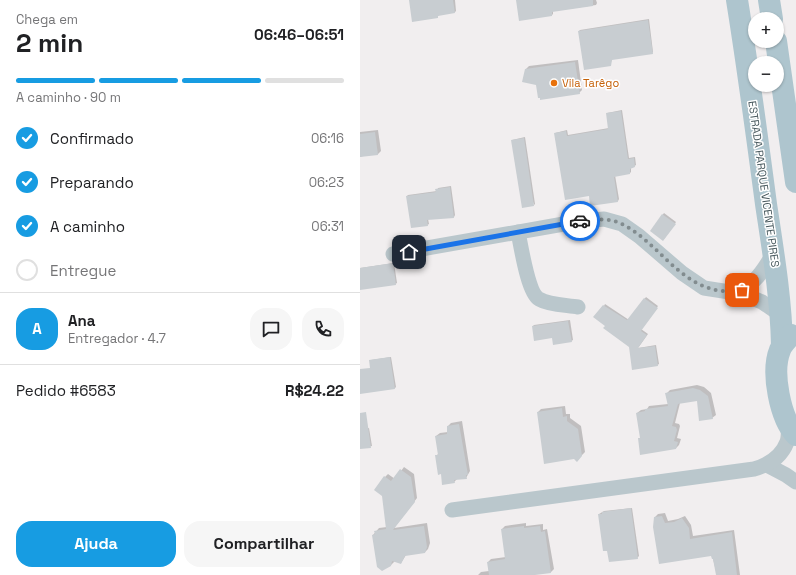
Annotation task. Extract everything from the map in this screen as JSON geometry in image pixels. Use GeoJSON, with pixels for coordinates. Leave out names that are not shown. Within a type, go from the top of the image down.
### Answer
{"type":"FeatureCollection","features":[{"type":"Feature","properties":{"kind":"main road","name":"ESTRADA PARQUE VICENTE PIRES"},"geometry":{"type":"LineString","coordinates":[[737,0],[755,116],[781,315],[789,339],[779,351],[776,384],[781,405],[792,429]]}},
{"type":"Feature","properties":{"kind":"main road"},"geometry":{"type":"LineString","coordinates":[[769,0],[771,12]]}},
{"type":"Feature","properties":{"kind":"main road"},"geometry":{"type":"LineString","coordinates":[[777,48],[796,182]]}},
{"type":"Feature","properties":{"kind":"street"},"geometry":{"type":"LineString","coordinates":[[393,254],[582,221],[596,219],[612,221],[622,224],[639,236],[682,273],[704,288],[736,293],[743,297],[755,299],[781,315]]}},
{"type":"Feature","properties":{"kind":"street"},"geometry":{"type":"LineString","coordinates":[[518,232],[530,286],[534,296],[540,300],[551,303],[578,307]]}},
{"type":"Feature","properties":{"kind":"street"},"geometry":{"type":"LineString","coordinates":[[736,293],[752,283],[765,268],[773,254]]}},
{"type":"Feature","properties":{"kind":"street"},"geometry":{"type":"LineString","coordinates":[[452,510],[754,469],[767,465],[776,458],[787,441],[792,429]]}},
{"type":"Feature","properties":{"kind":"street"},"geometry":{"type":"LineString","coordinates":[[767,465],[786,474],[796,482]]}},
{"type":"Feature","properties":{"kind":"building"},"geometry":{"type":"Polygon","coordinates":[[[409,0],[453,0],[455,13],[438,16],[438,18],[412,22],[409,0]]]}},
{"type":"Feature","properties":{"kind":"building"},"geometry":{"type":"Polygon","coordinates":[[[516,0],[593,0],[593,6],[552,12],[552,16],[519,21],[516,0]]]}},
{"type":"Feature","properties":{"kind":"building"},"geometry":{"type":"Polygon","coordinates":[[[648,20],[653,54],[612,60],[611,66],[584,70],[578,31],[648,20]]]}},
{"type":"Feature","properties":{"kind":"building","name":"Vila Tarêgo"},"geometry":{"type":"Polygon","coordinates":[[[575,62],[580,94],[540,100],[540,98],[538,98],[536,85],[522,82],[525,69],[575,62]]]}},
{"type":"Feature","properties":{"kind":"building"},"geometry":{"type":"Polygon","coordinates":[[[621,111],[628,159],[634,158],[635,167],[630,169],[630,174],[614,177],[618,202],[590,206],[589,196],[565,200],[554,133],[566,131],[567,136],[608,129],[606,113],[621,111]]]}},
{"type":"Feature","properties":{"kind":"building"},"geometry":{"type":"Polygon","coordinates":[[[375,132],[378,155],[360,157],[360,134],[375,132]]]}},
{"type":"Feature","properties":{"kind":"building"},"geometry":{"type":"Polygon","coordinates":[[[524,138],[534,206],[522,208],[511,140],[524,138]]]}},
{"type":"Feature","properties":{"kind":"building"},"geometry":{"type":"Polygon","coordinates":[[[450,187],[454,218],[427,220],[428,226],[411,228],[406,196],[436,192],[435,189],[450,187]]]}},
{"type":"Feature","properties":{"kind":"building"},"geometry":{"type":"Polygon","coordinates":[[[662,214],[676,224],[663,241],[650,231],[662,214]]]}},
{"type":"Feature","properties":{"kind":"building"},"geometry":{"type":"Polygon","coordinates":[[[393,263],[396,285],[360,290],[360,268],[393,263]]]}},
{"type":"Feature","properties":{"kind":"building"},"geometry":{"type":"Polygon","coordinates":[[[644,298],[658,308],[641,331],[647,335],[638,348],[655,346],[658,366],[632,370],[629,347],[603,328],[605,326],[593,317],[603,305],[627,320],[644,298]]]}},
{"type":"Feature","properties":{"kind":"building"},"geometry":{"type":"Polygon","coordinates":[[[568,321],[572,342],[553,345],[552,338],[534,341],[532,326],[568,321]]]}},
{"type":"Feature","properties":{"kind":"building"},"geometry":{"type":"Polygon","coordinates":[[[390,357],[395,389],[360,394],[360,369],[370,368],[369,360],[390,357]]]}},
{"type":"Feature","properties":{"kind":"building"},"geometry":{"type":"Polygon","coordinates":[[[693,388],[700,390],[708,396],[713,419],[699,421],[697,401],[678,404],[672,426],[676,427],[677,430],[674,441],[678,442],[676,449],[640,455],[638,438],[640,438],[636,413],[645,411],[645,409],[668,406],[665,393],[693,388]]]}},
{"type":"Feature","properties":{"kind":"building"},"geometry":{"type":"Polygon","coordinates":[[[562,408],[563,417],[567,416],[567,421],[578,429],[582,456],[577,462],[574,459],[544,464],[537,412],[562,408]]]}},
{"type":"Feature","properties":{"kind":"building"},"geometry":{"type":"Polygon","coordinates":[[[366,412],[371,448],[360,449],[360,413],[366,412]]]}},
{"type":"Feature","properties":{"kind":"building"},"geometry":{"type":"Polygon","coordinates":[[[459,424],[468,475],[466,475],[467,479],[454,480],[455,483],[442,485],[441,474],[438,475],[435,455],[438,455],[435,436],[447,434],[447,426],[459,424]]]}},
{"type":"Feature","properties":{"kind":"building"},"geometry":{"type":"Polygon","coordinates":[[[400,469],[411,477],[415,502],[393,530],[424,526],[427,547],[425,553],[405,556],[401,564],[392,561],[391,566],[382,571],[377,567],[372,535],[375,534],[374,531],[386,529],[382,496],[374,490],[384,476],[391,481],[400,469]]]}},
{"type":"Feature","properties":{"kind":"building"},"geometry":{"type":"Polygon","coordinates":[[[631,508],[638,559],[609,562],[607,551],[603,551],[598,514],[602,514],[602,512],[631,508]]]}},
{"type":"Feature","properties":{"kind":"building"},"geometry":{"type":"Polygon","coordinates":[[[662,516],[665,523],[674,522],[682,518],[689,528],[690,539],[732,532],[737,575],[716,575],[711,556],[659,564],[653,527],[654,517],[662,516]]]}},
{"type":"Feature","properties":{"kind":"building"},"geometry":{"type":"Polygon","coordinates":[[[524,526],[524,528],[540,526],[541,532],[545,531],[551,573],[535,575],[489,575],[487,562],[505,559],[501,529],[524,526]]]}},
{"type":"Feature","properties":{"kind":"way so far"},"geometry":{"type":"LineString","coordinates":[[580,221],[604,219],[622,224],[639,236],[682,273],[704,288],[736,293],[742,290]]}},
{"type":"Feature","properties":{"kind":"place","name":"Vila Tarêgo"},"geometry":{"type":"Point","coordinates":[554,83]}},
{"type":"Feature","properties":{"kind":"route"},"geometry":{"type":"LineString","coordinates":[[409,252],[580,221]]}}]}
